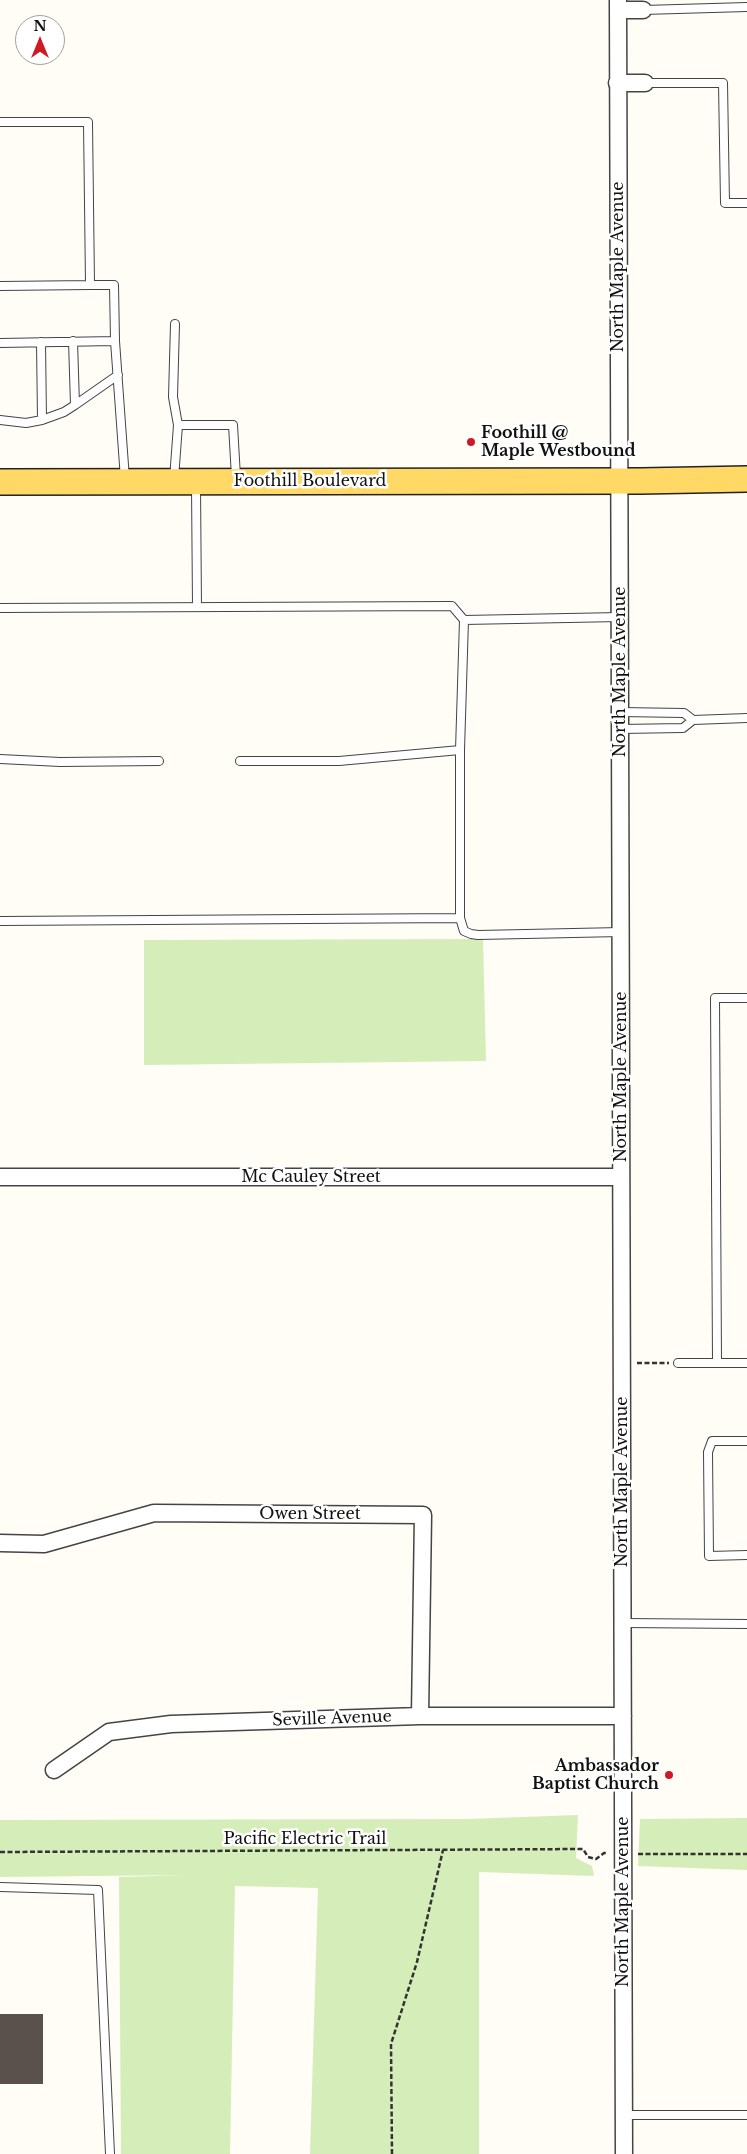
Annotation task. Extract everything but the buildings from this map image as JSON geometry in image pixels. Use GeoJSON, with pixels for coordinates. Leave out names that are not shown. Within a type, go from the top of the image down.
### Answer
{"type":"FeatureCollection","features":[{"type":"Feature","properties":{"kind":"main road","name":"Foothill Boulevard"},"geometry":{"type":"LineString","coordinates":[[0,482],[747,479]]}},
{"type":"Feature","properties":{"kind":"street"},"geometry":{"type":"LineString","coordinates":[[618,5],[643,10]]}},
{"type":"Feature","properties":{"kind":"street","name":"North Maple Avenue"},"geometry":{"type":"LineString","coordinates":[[618,5],[624,2154]]}},
{"type":"Feature","properties":{"kind":"street"},"geometry":{"type":"LineString","coordinates":[[617,83],[645,83]]}},
{"type":"Feature","properties":{"kind":"street","name":"Mc Cauley Street"},"geometry":{"type":"LineString","coordinates":[[0,1177],[621,1177]]}},
{"type":"Feature","properties":{"kind":"street","name":"Owen Street"},"geometry":{"type":"LineString","coordinates":[[0,1543],[44,1544],[154,1513],[423,1515],[420,1716]]}},
{"type":"Feature","properties":{"kind":"street","name":"Seville Avenue"},"geometry":{"type":"LineString","coordinates":[[54,1770],[109,1732],[171,1724],[420,1716],[623,1716]]}},
{"type":"Feature","properties":{"kind":"lane"},"geometry":{"type":"LineString","coordinates":[[643,10],[747,7]]}},
{"type":"Feature","properties":{"kind":"lane"},"geometry":{"type":"LineString","coordinates":[[645,83],[723,83],[725,203],[747,203]]}},
{"type":"Feature","properties":{"kind":"lane"},"geometry":{"type":"LineString","coordinates":[[0,122],[88,122],[90,285]]}},
{"type":"Feature","properties":{"kind":"lane"},"geometry":{"type":"LineString","coordinates":[[0,286],[114,285],[115,342],[125,481]]}},
{"type":"Feature","properties":{"kind":"lane"},"geometry":{"type":"LineString","coordinates":[[175,324],[173,398],[185,481],[197,607]]}},
{"type":"Feature","properties":{"kind":"lane"},"geometry":{"type":"LineString","coordinates":[[73,341],[75,406]]}},
{"type":"Feature","properties":{"kind":"lane"},"geometry":{"type":"LineString","coordinates":[[41,342],[42,420]]}},
{"type":"Feature","properties":{"kind":"lane"},"geometry":{"type":"LineString","coordinates":[[0,343],[115,342]]}},
{"type":"Feature","properties":{"kind":"lane"},"geometry":{"type":"LineString","coordinates":[[0,420],[26,422],[42,420],[64,412],[118,374]]}},
{"type":"Feature","properties":{"kind":"lane"},"geometry":{"type":"LineString","coordinates":[[178,425],[233,425],[236,481]]}},
{"type":"Feature","properties":{"kind":"lane"},"geometry":{"type":"LineString","coordinates":[[0,608],[452,606],[464,620],[460,750],[460,918],[464,931],[471,934],[621,932]]}},
{"type":"Feature","properties":{"kind":"lane"},"geometry":{"type":"LineString","coordinates":[[464,620],[620,617]]}},
{"type":"Feature","properties":{"kind":"lane"},"geometry":{"type":"LineString","coordinates":[[620,712],[684,713],[693,720]]}},
{"type":"Feature","properties":{"kind":"lane"},"geometry":{"type":"LineString","coordinates":[[658,713],[658,728]]}},
{"type":"Feature","properties":{"kind":"lane"},"geometry":{"type":"LineString","coordinates":[[620,729],[683,728],[693,720],[747,718]]}},
{"type":"Feature","properties":{"kind":"lane"},"geometry":{"type":"LineString","coordinates":[[240,761],[339,761],[460,750]]}},
{"type":"Feature","properties":{"kind":"lane"},"geometry":{"type":"LineString","coordinates":[[0,759],[60,762],[159,761]]}},
{"type":"Feature","properties":{"kind":"lane"},"geometry":{"type":"LineString","coordinates":[[0,921],[460,918]]}},
{"type":"Feature","properties":{"kind":"lane"},"geometry":{"type":"LineString","coordinates":[[717,1363],[715,998],[747,998]]}},
{"type":"Feature","properties":{"kind":"lane"},"geometry":{"type":"LineString","coordinates":[[678,1363],[747,1363]]}},
{"type":"Feature","properties":{"kind":"lane"},"geometry":{"type":"LineString","coordinates":[[747,1441],[712,1441],[708,1452],[709,1556],[747,1556]]}},
{"type":"Feature","properties":{"kind":"lane"},"geometry":{"type":"LineString","coordinates":[[623,1623],[747,1624]]}},
{"type":"Feature","properties":{"kind":"lane"},"geometry":{"type":"LineString","coordinates":[[0,1887],[98,1890],[110,2154]]}},
{"type":"Feature","properties":{"kind":"lane"},"geometry":{"type":"LineString","coordinates":[[624,2115],[747,2115]]}},
{"type":"Feature","properties":{"kind":"path"},"geometry":{"type":"LineString","coordinates":[[635,1363],[678,1363]]}},
{"type":"Feature","properties":{"kind":"path","name":"Pacific Electric Trail"},"geometry":{"type":"LineString","coordinates":[[0,1852],[583,1849],[588,1856],[596,1859],[604,1853]]}},
{"type":"Feature","properties":{"kind":"path"},"geometry":{"type":"LineString","coordinates":[[392,2154],[390,2044],[416,1962],[443,1850]]}},
{"type":"Feature","properties":{"kind":"path"},"geometry":{"type":"LineString","coordinates":[[635,1854],[747,1854]]}},
{"type":"Feature","properties":{"kind":"green space"},"geometry":{"type":"Polygon","coordinates":[[[483,939],[486,1061],[144,1065],[144,940],[483,939]]]}},
{"type":"Feature","properties":{"kind":"green space"},"geometry":{"type":"Polygon","coordinates":[[[578,1815],[576,1858],[592,1866],[594,1876],[479,1872],[479,2154],[310,2154],[318,1888],[235,1886],[230,2154],[121,2154],[119,1877],[188,1875],[0,1877],[0,1820],[468,1819],[578,1815]]]}},
{"type":"Feature","properties":{"kind":"green space"},"geometry":{"type":"Polygon","coordinates":[[[747,1818],[747,1870],[638,1866],[640,1819],[747,1818]]]}},
{"type":"Feature","properties":{"kind":"place","name":"Foothill @ Maple Westbound"},"geometry":{"type":"Point","coordinates":[471,442]}},
{"type":"Feature","properties":{"kind":"place","name":"Ambassador Baptist Church"},"geometry":{"type":"Point","coordinates":[669,1775]}}]}
